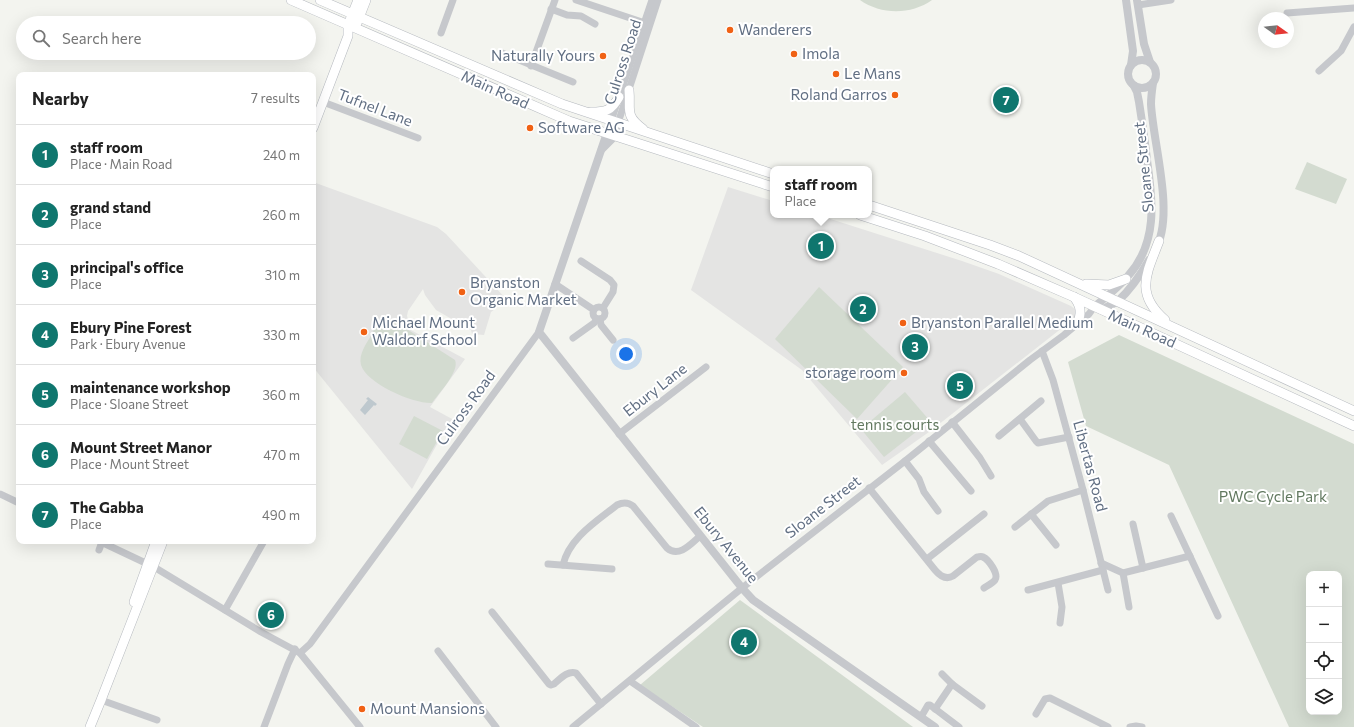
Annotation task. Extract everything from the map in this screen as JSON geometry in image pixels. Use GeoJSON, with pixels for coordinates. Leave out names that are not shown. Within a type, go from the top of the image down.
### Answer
{"type":"FeatureCollection","features":[{"type":"Feature","properties":{"kind":"main road","name":"Main Road"},"geometry":{"type":"LineString","coordinates":[[291,0],[546,112],[610,135],[770,186]]}},
{"type":"Feature","properties":{"kind":"main road","name":"Main Road"},"geometry":{"type":"LineString","coordinates":[[320,0],[544,97],[583,112],[770,173]]}},
{"type":"Feature","properties":{"kind":"main road"},"geometry":{"type":"LineString","coordinates":[[336,7],[347,5],[356,0],[356,16]]}},
{"type":"Feature","properties":{"kind":"main road"},"geometry":{"type":"LineString","coordinates":[[316,120],[356,16],[366,0]]}},
{"type":"Feature","properties":{"kind":"main road"},"geometry":{"type":"LineString","coordinates":[[342,53],[352,38],[360,35],[374,36]]}},
{"type":"Feature","properties":{"kind":"main road"},"geometry":{"type":"LineString","coordinates":[[629,90],[629,113],[637,124],[648,132]]}},
{"type":"Feature","properties":{"kind":"main road"},"geometry":{"type":"LineString","coordinates":[[583,112],[607,111],[615,105],[619,97]]}},
{"type":"Feature","properties":{"kind":"main road","name":"Main Road"},"geometry":{"type":"LineString","coordinates":[[872,206],[1009,252],[1169,324],[1354,411]]}},
{"type":"Feature","properties":{"kind":"main road","name":"Main Road"},"geometry":{"type":"LineString","coordinates":[[869,218],[963,250],[1074,297],[1096,310],[1354,426]]}},
{"type":"Feature","properties":{"kind":"main road"},"geometry":{"type":"LineString","coordinates":[[1159,241],[1147,271],[1145,289],[1153,307],[1169,324]]}},
{"type":"Feature","properties":{"kind":"main road"},"geometry":{"type":"LineString","coordinates":[[1080,283],[1109,285],[1126,279]]}},
{"type":"Feature","properties":{"kind":"main road"},"geometry":{"type":"LineString","coordinates":[[1074,297],[1078,302],[1080,310],[1080,318],[1077,324]]}},
{"type":"Feature","properties":{"kind":"main road"},"geometry":{"type":"LineString","coordinates":[[150,566],[155,544]]}},
{"type":"Feature","properties":{"kind":"main road"},"geometry":{"type":"LineString","coordinates":[[90,727],[102,700],[119,653],[123,633],[150,566],[161,544]]}},
{"type":"Feature","properties":{"kind":"street"},"geometry":{"type":"LineString","coordinates":[[441,33],[453,0]]}},
{"type":"Feature","properties":{"kind":"street"},"geometry":{"type":"LineString","coordinates":[[531,66],[555,0]]}},
{"type":"Feature","properties":{"kind":"street"},"geometry":{"type":"LineString","coordinates":[[576,0],[647,23]]}},
{"type":"Feature","properties":{"kind":"street","name":"Culross Road"},"geometry":{"type":"LineString","coordinates":[[614,122],[629,90],[652,0]]}},
{"type":"Feature","properties":{"kind":"street","name":"Culross Road"},"geometry":{"type":"LineString","coordinates":[[264,727],[288,664],[298,651],[310,644],[539,332],[600,151],[610,135],[619,97],[647,23],[658,0]]}},
{"type":"Feature","properties":{"kind":"street"},"geometry":{"type":"LineString","coordinates":[[1126,0],[1133,51],[1128,76],[1134,86],[1142,88],[1150,86],[1153,83],[1156,74],[1154,66],[1150,62],[1144,48],[1138,3]]}},
{"type":"Feature","properties":{"kind":"street"},"geometry":{"type":"LineString","coordinates":[[1129,22],[1133,8],[1138,3],[1171,0]]}},
{"type":"Feature","properties":{"kind":"street"},"geometry":{"type":"LineString","coordinates":[[1294,12],[1354,8]]}},
{"type":"Feature","properties":{"kind":"street"},"geometry":{"type":"LineString","coordinates":[[552,9],[567,15],[581,16],[595,24]]}},
{"type":"Feature","properties":{"kind":"street"},"geometry":{"type":"LineString","coordinates":[[1319,72],[1341,51],[1354,27]]}},
{"type":"Feature","properties":{"kind":"street"},"geometry":{"type":"LineString","coordinates":[[1131,40],[1142,33]]}},
{"type":"Feature","properties":{"kind":"street"},"geometry":{"type":"LineString","coordinates":[[502,53],[573,82]]}},
{"type":"Feature","properties":{"kind":"street"},"geometry":{"type":"LineString","coordinates":[[1131,65],[1134,62],[1142,60],[1150,62]]}},
{"type":"Feature","properties":{"kind":"street","name":"Sloane Street"},"geometry":{"type":"LineString","coordinates":[[573,727],[742,588],[905,461],[1042,351],[1096,310],[1117,301],[1143,270],[1159,241],[1163,218],[1164,206],[1151,104],[1153,83]]}},
{"type":"Feature","properties":{"kind":"street","name":"Sloane Street"},"geometry":{"type":"LineString","coordinates":[[1096,310],[1126,279],[1140,259],[1148,241],[1152,215],[1152,203],[1139,102],[1134,86]]}},
{"type":"Feature","properties":{"kind":"street","name":"Tufnel Lane"},"geometry":{"type":"LineString","coordinates":[[323,102],[418,138]]}},
{"type":"Feature","properties":{"kind":"street"},"geometry":{"type":"LineString","coordinates":[[573,338],[605,315],[603,308],[613,292],[614,284],[581,261]]}},
{"type":"Feature","properties":{"kind":"street"},"geometry":{"type":"LineString","coordinates":[[555,284],[594,310],[594,315],[613,340]]}},
{"type":"Feature","properties":{"kind":"street"},"geometry":{"type":"LineString","coordinates":[[594,310],[599,307],[603,308]]}},
{"type":"Feature","properties":{"kind":"street","name":"Ebury Avenue"},"geometry":{"type":"LineString","coordinates":[[539,332],[700,536],[742,588],[758,604],[935,727]]}},
{"type":"Feature","properties":{"kind":"street","name":"Libertas Road"},"geometry":{"type":"LineString","coordinates":[[1042,351],[1053,380],[1069,437],[1108,590]]}},
{"type":"Feature","properties":{"kind":"street","name":"Ebury Lane"},"geometry":{"type":"LineString","coordinates":[[620,434],[706,367]]}},
{"type":"Feature","properties":{"kind":"street"},"geometry":{"type":"LineString","coordinates":[[999,436],[1042,401]]}},
{"type":"Feature","properties":{"kind":"street"},"geometry":{"type":"LineString","coordinates":[[1020,419],[1038,443],[1069,437]]}},
{"type":"Feature","properties":{"kind":"street"},"geometry":{"type":"LineString","coordinates":[[952,422],[980,458],[991,476]]}},
{"type":"Feature","properties":{"kind":"street"},"geometry":{"type":"LineString","coordinates":[[928,441],[971,491]]}},
{"type":"Feature","properties":{"kind":"street"},"geometry":{"type":"LineString","coordinates":[[905,461],[919,479],[925,494],[938,511]]}},
{"type":"Feature","properties":{"kind":"street"},"geometry":{"type":"LineString","coordinates":[[869,488],[939,574],[947,578],[953,576],[977,557],[983,557],[995,571],[996,576],[994,581],[984,588]]}},
{"type":"Feature","properties":{"kind":"street"},"geometry":{"type":"LineString","coordinates":[[1014,528],[1048,501],[1083,490]]}},
{"type":"Feature","properties":{"kind":"street"},"geometry":{"type":"LineString","coordinates":[[0,494],[16,502]]}},
{"type":"Feature","properties":{"kind":"street"},"geometry":{"type":"LineString","coordinates":[[563,566],[567,555],[578,537],[617,505],[623,503],[629,503],[633,506],[671,551],[681,551],[700,536]]}},
{"type":"Feature","properties":{"kind":"street"},"geometry":{"type":"LineString","coordinates":[[927,559],[984,514]]}},
{"type":"Feature","properties":{"kind":"street"},"geometry":{"type":"LineString","coordinates":[[1031,514],[1056,545]]}},
{"type":"Feature","properties":{"kind":"street"},"geometry":{"type":"LineString","coordinates":[[1171,516],[1218,616]]}},
{"type":"Feature","properties":{"kind":"street"},"geometry":{"type":"LineString","coordinates":[[1133,524],[1143,568]]}},
{"type":"Feature","properties":{"kind":"street"},"geometry":{"type":"LineString","coordinates":[[99,550],[100,544]]}},
{"type":"Feature","properties":{"kind":"street"},"geometry":{"type":"LineString","coordinates":[[104,544],[150,566],[298,651],[360,727]]}},
{"type":"Feature","properties":{"kind":"street"},"geometry":{"type":"LineString","coordinates":[[225,610],[262,544]]}},
{"type":"Feature","properties":{"kind":"street"},"geometry":{"type":"LineString","coordinates":[[1028,590],[1058,582],[1102,567],[1123,573],[1190,556]]}},
{"type":"Feature","properties":{"kind":"street"},"geometry":{"type":"LineString","coordinates":[[548,564],[612,569]]}},
{"type":"Feature","properties":{"kind":"street"},"geometry":{"type":"LineString","coordinates":[[1123,573],[1129,608]]}},
{"type":"Feature","properties":{"kind":"street"},"geometry":{"type":"LineString","coordinates":[[1058,582],[1062,604],[1060,623]]}},
{"type":"Feature","properties":{"kind":"street"},"geometry":{"type":"LineString","coordinates":[[492,612],[549,684],[554,684],[569,673],[576,673],[601,704]]}},
{"type":"Feature","properties":{"kind":"street"},"geometry":{"type":"LineString","coordinates":[[438,650],[496,727]]}},
{"type":"Feature","properties":{"kind":"street"},"geometry":{"type":"LineString","coordinates":[[942,674],[952,684],[982,706]]}},
{"type":"Feature","properties":{"kind":"street"},"geometry":{"type":"LineString","coordinates":[[630,681],[696,727]]}},
{"type":"Feature","properties":{"kind":"street"},"geometry":{"type":"LineString","coordinates":[[935,709],[952,684]]}},
{"type":"Feature","properties":{"kind":"street"},"geometry":{"type":"LineString","coordinates":[[1036,714],[1045,699],[1050,698],[1108,727]]}},
{"type":"Feature","properties":{"kind":"street"},"geometry":{"type":"LineString","coordinates":[[102,700],[157,720]]}},
{"type":"Feature","properties":{"kind":"street"},"geometry":{"type":"LineString","coordinates":[[921,717],[928,705],[932,706],[959,727]]}},
{"type":"Feature","properties":{"kind":"street"},"geometry":{"type":"LineString","coordinates":[[1130,727],[1142,727]]}},
{"type":"Feature","properties":{"kind":"shaded area","name":"Michael Mount Waldorf School"},"geometry":{"type":"Polygon","coordinates":[[[316,183],[437,227],[446,234],[507,300],[491,312],[484,335],[472,334],[471,330],[436,310],[425,295],[423,289],[408,311],[407,316],[409,323],[407,328],[465,359],[430,407],[454,420],[445,430],[412,489],[316,371],[316,183]]]}},
{"type":"Feature","properties":{"kind":"shaded area","name":"Bryanston Parallel Medium"},"geometry":{"type":"Polygon","coordinates":[[[728,187],[770,200],[770,218],[827,218],[999,274],[1071,306],[1077,311],[1076,317],[929,432],[882,465],[802,370],[691,290],[728,187]]]}},
{"type":"Feature","properties":{"kind":"shaded area"},"geometry":{"type":"Polygon","coordinates":[[[368,397],[377,404],[375,406],[374,405],[365,415],[360,410],[368,400],[366,399],[368,397]]]}},
{"type":"Feature","properties":{"kind":"green space"},"geometry":{"type":"Polygon","coordinates":[[[860,0],[932,0],[924,5],[906,11],[886,11],[868,5],[860,0]]]}},
{"type":"Feature","properties":{"kind":"green space"},"geometry":{"type":"Polygon","coordinates":[[[1307,162],[1347,179],[1336,204],[1295,189],[1307,162]]]}},
{"type":"Feature","properties":{"kind":"green space"},"geometry":{"type":"Polygon","coordinates":[[[819,287],[903,367],[857,419],[775,339],[819,287]]]}},
{"type":"Feature","properties":{"kind":"green space"},"geometry":{"type":"Polygon","coordinates":[[[385,318],[391,319],[455,360],[456,365],[452,376],[432,403],[414,400],[392,392],[372,379],[361,365],[360,361],[364,349],[378,322],[385,318]]]}},
{"type":"Feature","properties":{"kind":"green space","name":"PWC Cycle Park"},"geometry":{"type":"Polygon","coordinates":[[[1119,335],[1354,444],[1354,727],[1289,727],[1169,465],[1086,426],[1068,362],[1119,335]]]}},
{"type":"Feature","properties":{"kind":"green space","name":"tennis courts"},"geometry":{"type":"Polygon","coordinates":[[[905,392],[930,421],[884,457],[861,429],[905,392]]]}},
{"type":"Feature","properties":{"kind":"green space"},"geometry":{"type":"Polygon","coordinates":[[[414,416],[443,431],[427,459],[399,444],[414,416]]]}},
{"type":"Feature","properties":{"kind":"green space"},"geometry":{"type":"Polygon","coordinates":[[[740,600],[913,727],[703,727],[640,685],[740,600]]]}},
{"type":"Feature","properties":{"kind":"place","name":"Wanderers"},"geometry":{"type":"Point","coordinates":[730,30]}},
{"type":"Feature","properties":{"kind":"place","name":"Imola"},"geometry":{"type":"Point","coordinates":[794,54]}},
{"type":"Feature","properties":{"kind":"place","name":"Naturally Yours"},"geometry":{"type":"Point","coordinates":[603,56]}},
{"type":"Feature","properties":{"kind":"place","name":"Le Mans"},"geometry":{"type":"Point","coordinates":[836,74]}},
{"type":"Feature","properties":{"kind":"place","name":"Roland Garros"},"geometry":{"type":"Point","coordinates":[895,95]}},
{"type":"Feature","properties":{"kind":"place","name":"The Gabba"},"geometry":{"type":"Point","coordinates":[1006,100]}},
{"type":"Feature","properties":{"kind":"place","name":"Software AG"},"geometry":{"type":"Point","coordinates":[530,128]}},
{"type":"Feature","properties":{"kind":"place","name":"staff room"},"geometry":{"type":"Point","coordinates":[821,246]}},
{"type":"Feature","properties":{"kind":"place","name":"Bryanston Organic Market"},"geometry":{"type":"Point","coordinates":[462,292]}},
{"type":"Feature","properties":{"kind":"place","name":"grand stand"},"geometry":{"type":"Point","coordinates":[863,309]}},
{"type":"Feature","properties":{"kind":"place","name":"Bryanston Parallel Medium"},"geometry":{"type":"Point","coordinates":[903,323]}},
{"type":"Feature","properties":{"kind":"place","name":"Michael Mount Waldorf School"},"geometry":{"type":"Point","coordinates":[364,332]}},
{"type":"Feature","properties":{"kind":"place","name":"principal's office"},"geometry":{"type":"Point","coordinates":[915,347]}},
{"type":"Feature","properties":{"kind":"place","name":"storage room"},"geometry":{"type":"Point","coordinates":[904,373]}},
{"type":"Feature","properties":{"kind":"place","name":"maintenance workshop"},"geometry":{"type":"Point","coordinates":[960,386]}},
{"type":"Feature","properties":{"kind":"place","name":"Mount Street Manor"},"geometry":{"type":"Point","coordinates":[271,615]}},
{"type":"Feature","properties":{"kind":"place","name":"Ebury Pine Forest"},"geometry":{"type":"Point","coordinates":[744,642]}},
{"type":"Feature","properties":{"kind":"place","name":"Mount Mansions"},"geometry":{"type":"Point","coordinates":[362,709]}}]}
